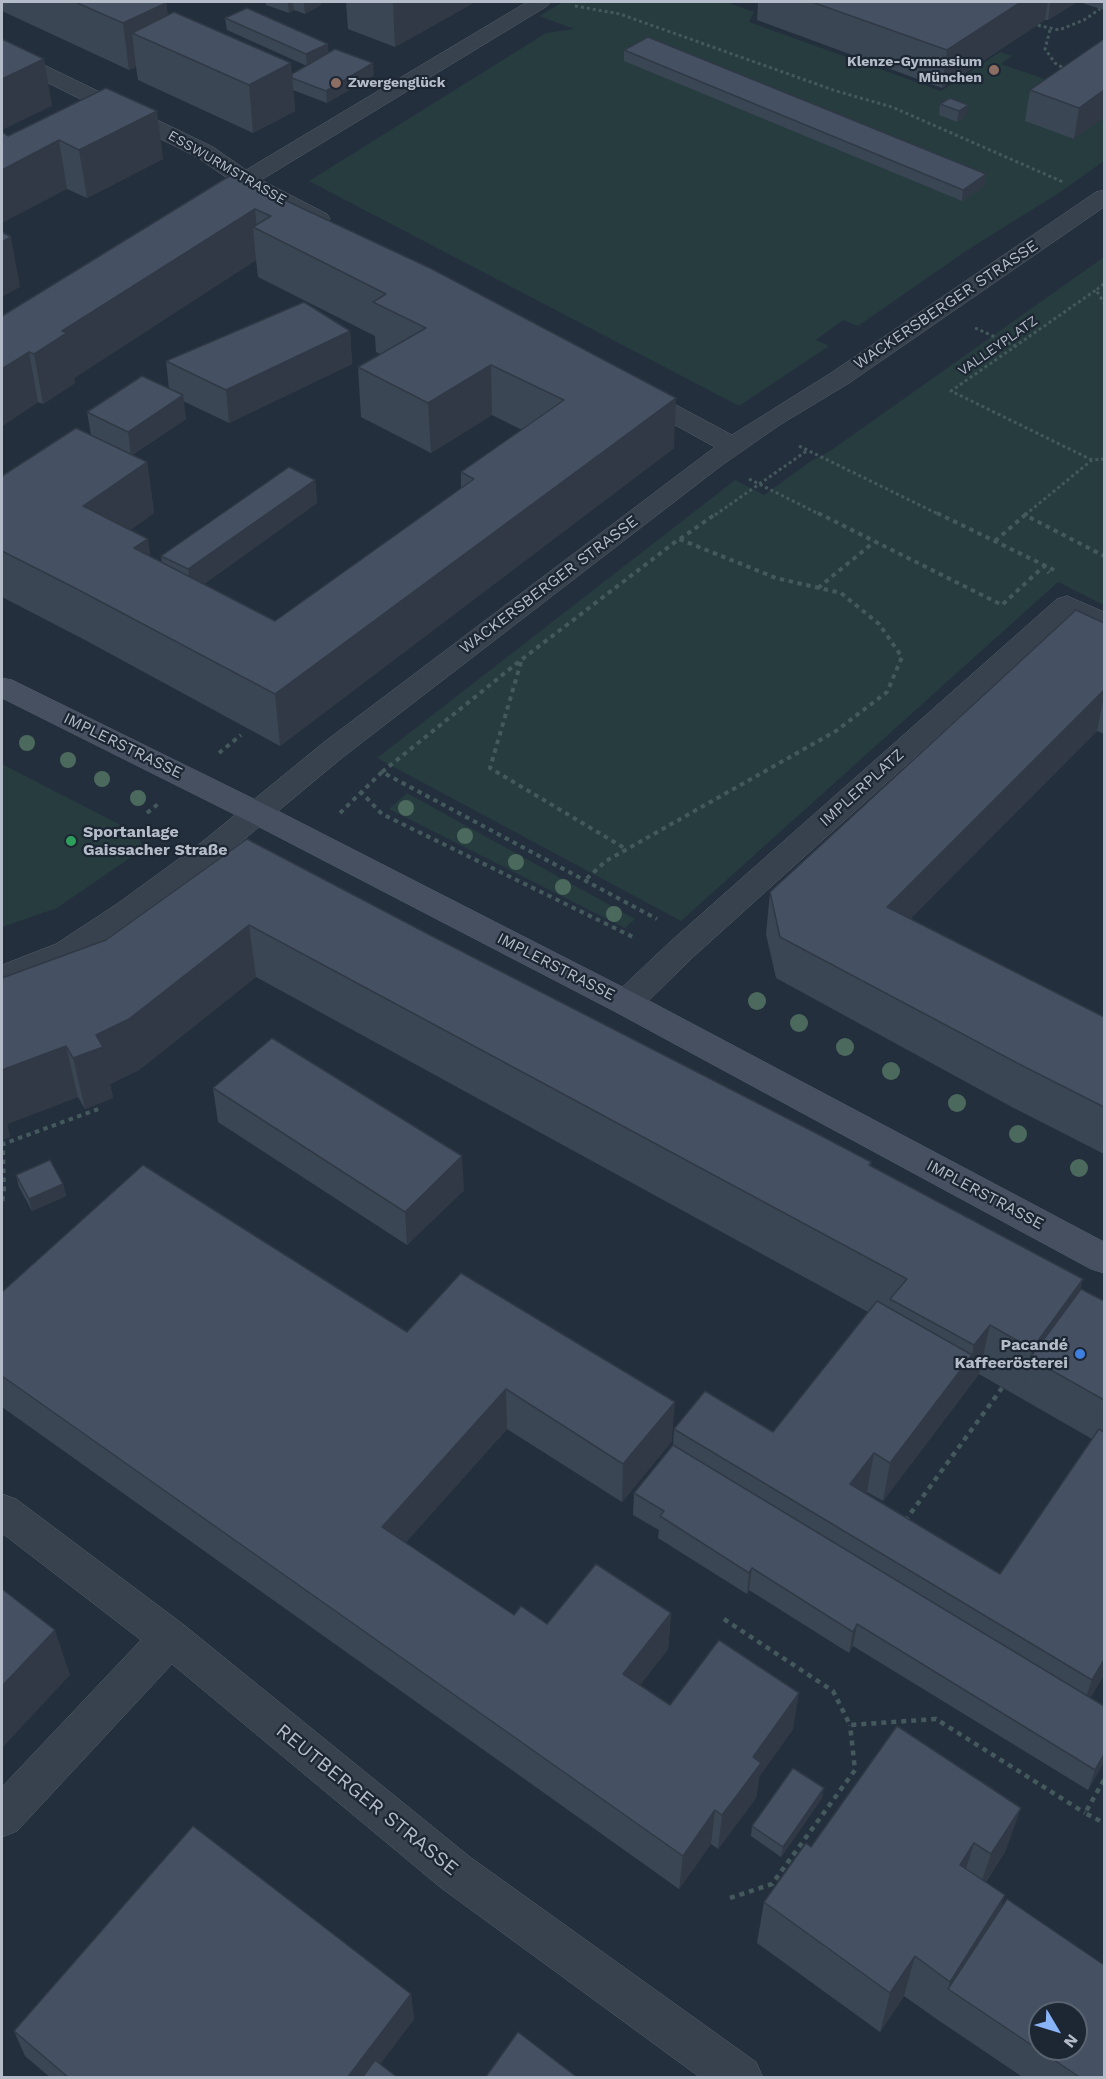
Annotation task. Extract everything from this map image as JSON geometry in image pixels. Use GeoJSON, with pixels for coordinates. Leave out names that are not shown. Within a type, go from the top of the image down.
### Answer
{"type":"FeatureCollection","features":[{"type":"Feature","properties":{"kind":"main road","name":"IMPLERSTRASSE"},"geometry":{"type":"LineString","coordinates":[[2,687],[257,813],[626,1004],[1104,1259]]}},
{"type":"Feature","properties":{"kind":"street"},"geometry":{"type":"LineString","coordinates":[[214,199],[540,2]]}},
{"type":"Feature","properties":{"kind":"street","name":"ESSWURMSTRASSE"},"geometry":{"type":"LineString","coordinates":[[2,52],[205,152],[245,180],[340,230]]}},
{"type":"Feature","properties":{"kind":"street","name":"WACKERSBERGER STRASSE"},"geometry":{"type":"LineString","coordinates":[[2,978],[67,952],[128,912],[257,813],[333,750],[724,453],[760,427],[840,378],[1103,199]]}},
{"type":"Feature","properties":{"kind":"street"},"geometry":{"type":"LineString","coordinates":[[614,380],[724,453]]}},
{"type":"Feature","properties":{"kind":"street"},"geometry":{"type":"LineString","coordinates":[[1067,605],[1104,623]]}},
{"type":"Feature","properties":{"kind":"street","name":"IMPLERPLATZ"},"geometry":{"type":"LineString","coordinates":[[626,1004],[681,950],[1067,605]]}},
{"type":"Feature","properties":{"kind":"street","name":"REUTBERGER STRASSE"},"geometry":{"type":"LineString","coordinates":[[2,1511],[170,1638],[455,1872],[740,2078]]}},
{"type":"Feature","properties":{"kind":"street"},"geometry":{"type":"LineString","coordinates":[[2,1817],[170,1638]]}},
{"type":"Feature","properties":{"kind":"path"},"geometry":{"type":"LineString","coordinates":[[570,5],[620,14],[836,91],[892,107],[1103,199]]}},
{"type":"Feature","properties":{"kind":"path"},"geometry":{"type":"LineString","coordinates":[[1026,22],[1050,30],[1059,30],[1083,20],[1100,9]]}},
{"type":"Feature","properties":{"kind":"path"},"geometry":{"type":"LineString","coordinates":[[1050,30],[1045,49],[1055,63],[1072,72]]}},
{"type":"Feature","properties":{"kind":"path","name":"VALLEYPLATZ"},"geometry":{"type":"LineString","coordinates":[[1092,460],[951,391],[1104,284]]}},
{"type":"Feature","properties":{"kind":"path"},"geometry":{"type":"LineString","coordinates":[[1096,290],[1104,303]]}},
{"type":"Feature","properties":{"kind":"path"},"geometry":{"type":"LineString","coordinates":[[994,336],[1016,346]]}},
{"type":"Feature","properties":{"kind":"path"},"geometry":{"type":"LineString","coordinates":[[760,427],[1064,575]]}},
{"type":"Feature","properties":{"kind":"path"},"geometry":{"type":"LineString","coordinates":[[681,950],[639,940],[382,814],[360,791],[521,660],[679,539],[808,450]]}},
{"type":"Feature","properties":{"kind":"path"},"geometry":{"type":"LineString","coordinates":[[724,453],[760,485],[1002,605],[1044,566]]}},
{"type":"Feature","properties":{"kind":"path"},"geometry":{"type":"LineString","coordinates":[[995,541],[1092,460],[1104,459]]}},
{"type":"Feature","properties":{"kind":"path"},"geometry":{"type":"LineString","coordinates":[[1025,515],[1104,556]]}},
{"type":"Feature","properties":{"kind":"path"},"geometry":{"type":"LineString","coordinates":[[585,880],[606,861],[836,731],[887,692],[902,657],[879,624],[841,593],[776,578],[679,539]]}},
{"type":"Feature","properties":{"kind":"path"},"geometry":{"type":"LineString","coordinates":[[818,588],[874,542]]}},
{"type":"Feature","properties":{"kind":"path"},"geometry":{"type":"LineString","coordinates":[[1044,566],[1067,605]]}},
{"type":"Feature","properties":{"kind":"path"},"geometry":{"type":"LineString","coordinates":[[521,660],[490,768],[627,849]]}},
{"type":"Feature","properties":{"kind":"path"},"geometry":{"type":"LineString","coordinates":[[382,772],[658,920],[681,950]]}},
{"type":"Feature","properties":{"kind":"path"},"geometry":{"type":"LineString","coordinates":[[2,1199],[2,1144],[101,1108]]}},
{"type":"Feature","properties":{"kind":"path"},"geometry":{"type":"LineString","coordinates":[[903,1524],[1002,1388]]}},
{"type":"Feature","properties":{"kind":"path"},"geometry":{"type":"LineString","coordinates":[[894,1518],[912,1529]]}},
{"type":"Feature","properties":{"kind":"path"},"geometry":{"type":"LineString","coordinates":[[724,1619],[833,1691],[850,1725],[855,1770],[772,1884],[730,1898]]}},
{"type":"Feature","properties":{"kind":"path"},"geometry":{"type":"LineString","coordinates":[[850,1725],[936,1719],[1104,1823]]}},
{"type":"Feature","properties":{"kind":"path"},"geometry":{"type":"LineString","coordinates":[[1085,1813],[1104,1780]]}},
{"type":"Feature","properties":{"kind":"green space"},"geometry":{"type":"Polygon","coordinates":[[[563,2],[726,2],[754,12],[749,22],[941,91],[1000,52],[1012,56],[1001,64],[1059,84],[1073,139],[1104,118],[1104,161],[1059,193],[969,249],[858,326],[843,320],[816,340],[829,346],[739,406],[309,181],[546,33],[574,29],[539,16],[563,2]]]}},
{"type":"Feature","properties":{"kind":"green space"},"geometry":{"type":"Polygon","coordinates":[[[1104,257],[1104,605],[1058,582],[681,921],[377,758],[735,480],[764,495],[811,461],[830,451],[1104,257]]]}},
{"type":"Feature","properties":{"kind":"green space","name":"Sportanlage Gaissacher Straße"},"geometry":{"type":"Polygon","coordinates":[[[2,764],[138,834],[143,849],[57,908],[2,927],[2,764]]]}},
{"type":"Feature","properties":{"kind":"green space"},"geometry":{"type":"Polygon","coordinates":[[[407,793],[635,919],[625,928],[389,809],[407,793]]]}},
{"type":"Feature","properties":{"kind":"building"},"geometry":{"type":"Polygon","coordinates":[[[75,2],[163,2],[166,3],[123,23],[75,2]]]}},
{"type":"Feature","properties":{"kind":"building"},"geometry":{"type":"Polygon","coordinates":[[[812,2],[1021,2],[947,50],[812,2]]]}},
{"type":"Feature","properties":{"kind":"building"},"geometry":{"type":"Polygon","coordinates":[[[247,8],[328,44],[306,54],[225,18],[247,8]]]}},
{"type":"Feature","properties":{"kind":"building"},"geometry":{"type":"Polygon","coordinates":[[[174,12],[291,63],[249,85],[132,33],[174,12]]]}},
{"type":"Feature","properties":{"kind":"building"},"geometry":{"type":"Polygon","coordinates":[[[648,37],[986,174],[963,190],[624,50],[648,37]]]}},
{"type":"Feature","properties":{"kind":"building"},"geometry":{"type":"Polygon","coordinates":[[[2,39],[44,59],[2,79],[2,39]]]}},
{"type":"Feature","properties":{"kind":"building"},"geometry":{"type":"Polygon","coordinates":[[[1104,39],[1104,90],[1079,108],[1030,90],[1104,39]]]}},
{"type":"Feature","properties":{"kind":"building"},"geometry":{"type":"Polygon","coordinates":[[[335,49],[373,63],[326,91],[292,78],[292,74],[335,49]]]}},
{"type":"Feature","properties":{"kind":"building"},"geometry":{"type":"Polygon","coordinates":[[[106,88],[157,111],[79,150],[59,140],[2,170],[2,132],[8,136],[106,88]]]}},
{"type":"Feature","properties":{"kind":"building"},"geometry":{"type":"Polygon","coordinates":[[[950,98],[968,105],[959,111],[940,104],[950,98]]]}},
{"type":"Feature","properties":{"kind":"building"},"geometry":{"type":"Polygon","coordinates":[[[231,175],[432,269],[676,398],[275,694],[2,551],[2,476],[76,428],[147,462],[83,506],[148,539],[134,548],[275,621],[474,479],[461,472],[564,400],[491,365],[428,403],[358,367],[426,328],[373,302],[386,294],[253,227],[271,216],[255,209],[62,331],[67,333],[34,354],[29,352],[2,369],[2,316],[231,175]]]}},
{"type":"Feature","properties":{"kind":"building"},"geometry":{"type":"Polygon","coordinates":[[[2,232],[11,237],[2,242],[2,232]]]}},
{"type":"Feature","properties":{"kind":"building"},"geometry":{"type":"Polygon","coordinates":[[[304,302],[350,331],[226,390],[166,361],[304,302]]]}},
{"type":"Feature","properties":{"kind":"building"},"geometry":{"type":"Polygon","coordinates":[[[142,376],[183,395],[128,432],[87,412],[142,376]]]}},
{"type":"Feature","properties":{"kind":"building"},"geometry":{"type":"Polygon","coordinates":[[[289,467],[315,480],[188,569],[161,556],[289,467]]]}},
{"type":"Feature","properties":{"kind":"building"},"geometry":{"type":"Polygon","coordinates":[[[1076,610],[1104,623],[1104,690],[887,907],[1104,1017],[1104,1107],[780,937],[770,892],[1076,610]]]}},
{"type":"Feature","properties":{"kind":"building"},"geometry":{"type":"Polygon","coordinates":[[[247,839],[871,1162],[869,1165],[1083,1279],[1032,1349],[990,1325],[974,1345],[890,1299],[907,1279],[249,925],[129,1019],[96,1035],[103,1047],[73,1058],[66,1046],[2,1070],[2,978],[106,940],[247,839]]]}},
{"type":"Feature","properties":{"kind":"building"},"geometry":{"type":"Polygon","coordinates":[[[272,1038],[462,1156],[405,1212],[213,1088],[272,1038]]]}},
{"type":"Feature","properties":{"kind":"building"},"geometry":{"type":"Polygon","coordinates":[[[50,1160],[63,1184],[29,1199],[16,1175],[50,1160]]]}},
{"type":"Feature","properties":{"kind":"building"},"geometry":{"type":"Polygon","coordinates":[[[143,1165],[407,1332],[461,1273],[675,1402],[623,1464],[506,1389],[382,1527],[514,1615],[521,1606],[547,1624],[596,1564],[671,1613],[623,1674],[670,1705],[719,1640],[799,1693],[753,1757],[761,1763],[722,1815],[715,1810],[683,1856],[2,1376],[2,1292],[143,1165]]]}},
{"type":"Feature","properties":{"kind":"building"},"geometry":{"type":"Polygon","coordinates":[[[1081,1289],[1104,1301],[1104,1400],[1030,1358],[1081,1289]]]}},
{"type":"Feature","properties":{"kind":"building"},"geometry":{"type":"Polygon","coordinates":[[[877,1301],[972,1355],[890,1463],[874,1453],[850,1484],[1000,1574],[1099,1429],[1104,1432],[1104,1660],[1092,1680],[674,1429],[705,1391],[773,1432],[877,1301]]]}},
{"type":"Feature","properties":{"kind":"building"},"geometry":{"type":"Polygon","coordinates":[[[673,1445],[1104,1706],[1104,1754],[1095,1770],[857,1624],[853,1632],[752,1568],[749,1573],[660,1516],[664,1511],[634,1493],[673,1445]]]}},
{"type":"Feature","properties":{"kind":"building"},"geometry":{"type":"Polygon","coordinates":[[[2,1589],[55,1630],[2,1686],[2,1589]]]}},
{"type":"Feature","properties":{"kind":"building"},"geometry":{"type":"Polygon","coordinates":[[[897,1726],[1021,1808],[991,1854],[974,1843],[960,1865],[1005,1895],[950,1982],[915,1956],[890,1993],[764,1902],[806,1843],[811,1847],[897,1726]]]}},
{"type":"Feature","properties":{"kind":"building"},"geometry":{"type":"Polygon","coordinates":[[[793,1768],[824,1788],[783,1847],[752,1826],[793,1768]]]}},
{"type":"Feature","properties":{"kind":"building"},"geometry":{"type":"Polygon","coordinates":[[[193,1826],[411,1994],[347,2078],[69,2078],[14,2031],[193,1826]]]}},
{"type":"Feature","properties":{"kind":"building"},"geometry":{"type":"Polygon","coordinates":[[[1007,1899],[1104,1965],[1104,2078],[1081,2078],[1056,2061],[1088,2061],[1088,2001],[1028,2001],[1028,2043],[948,1989],[1007,1899]]]}},
{"type":"Feature","properties":{"kind":"building"},"geometry":{"type":"Polygon","coordinates":[[[518,2032],[578,2078],[485,2078],[518,2032]]]}},
{"type":"Feature","properties":{"kind":"building"},"geometry":{"type":"Polygon","coordinates":[[[375,2060],[398,2078],[362,2078],[375,2060]]]}},
{"type":"Feature","properties":{"kind":"place","name":"Klenze-Gymnasium München"},"geometry":{"type":"Point","coordinates":[994,70]}},
{"type":"Feature","properties":{"kind":"place","name":"Zwergenglück"},"geometry":{"type":"Point","coordinates":[336,83]}},
{"type":"Feature","properties":{"kind":"place","name":"Sportanlage Gaissacher Straße"},"geometry":{"type":"Point","coordinates":[71,841]}},
{"type":"Feature","properties":{"kind":"place","name":"Pacandé Kaffeerösterei"},"geometry":{"type":"Point","coordinates":[1080,1354]}}]}
